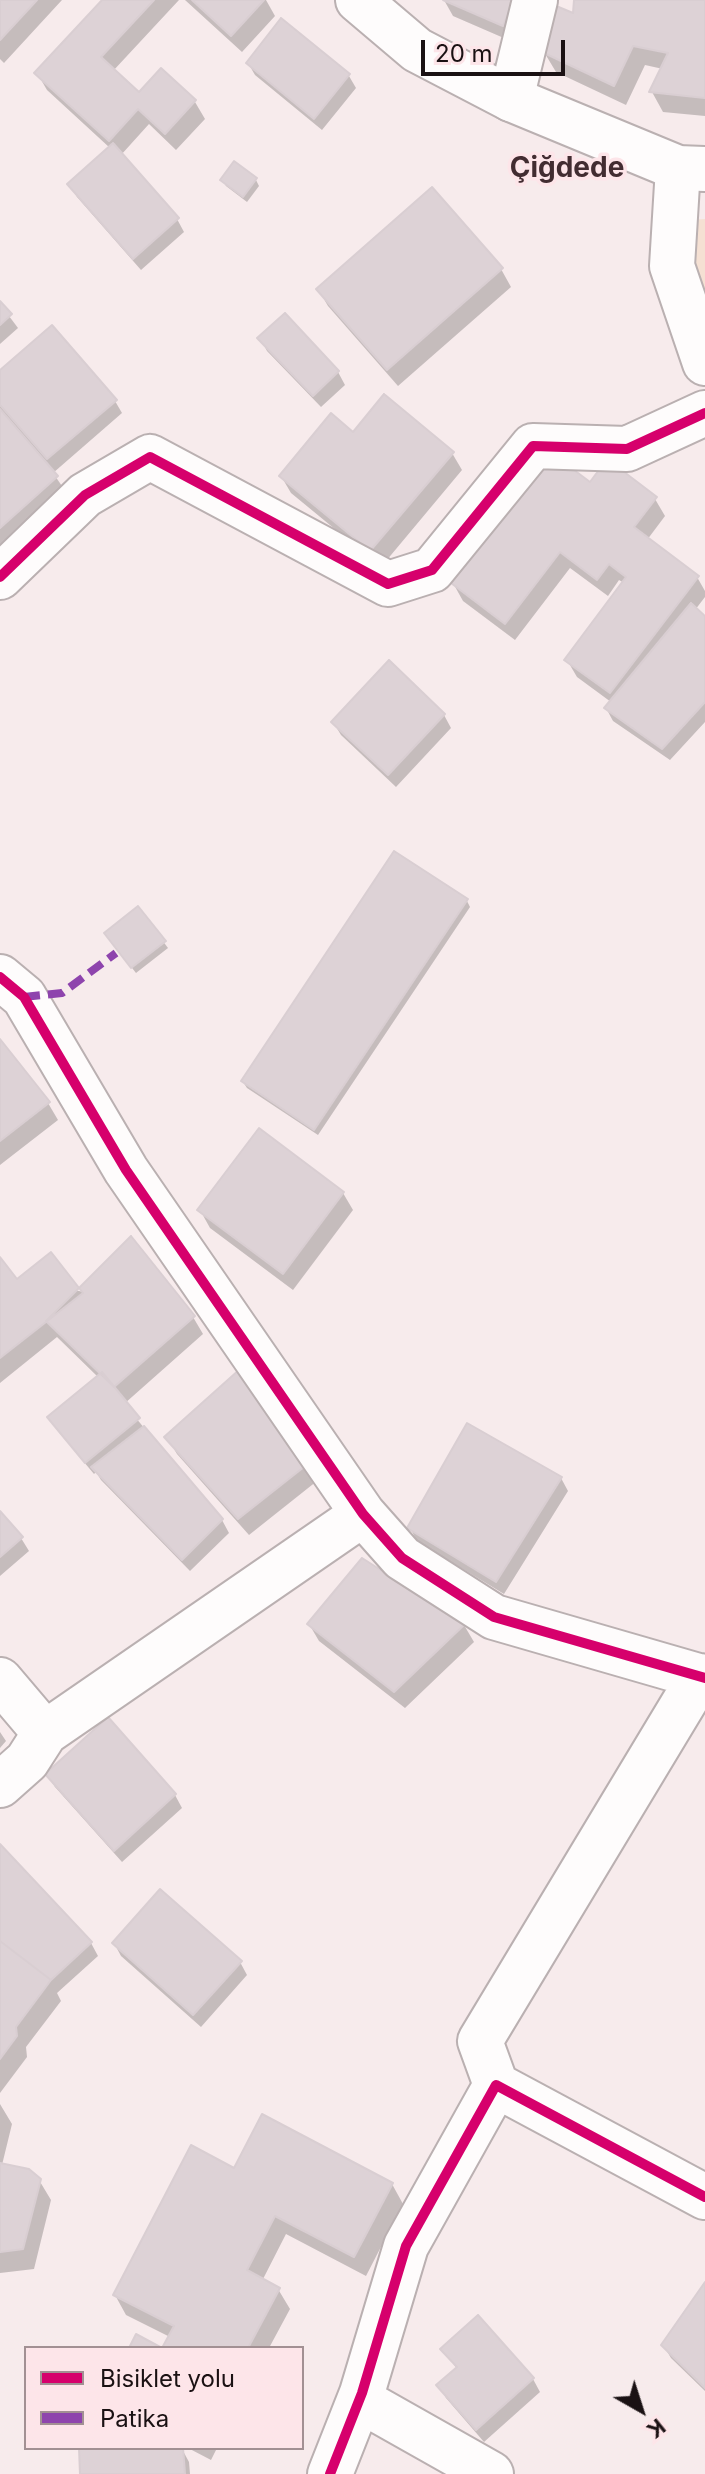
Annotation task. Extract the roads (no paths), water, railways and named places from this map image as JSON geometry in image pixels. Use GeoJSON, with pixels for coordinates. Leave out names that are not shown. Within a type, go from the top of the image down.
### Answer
{"type":"FeatureCollection","features":[{"type":"Feature","properties":{"kind":"street"},"geometry":{"type":"LineString","coordinates":[[358,0],[417,50],[511,99],[692,168],[672,266],[705,363]]}},
{"type":"Feature","properties":{"kind":"street"},"geometry":{"type":"LineString","coordinates":[[511,99],[535,0]]}},
{"type":"Feature","properties":{"kind":"street"},"geometry":{"type":"LineString","coordinates":[[0,577],[85,495],[150,457],[388,584],[432,570],[533,446],[627,449],[705,413]]}},
{"type":"Feature","properties":{"kind":"street"},"geometry":{"type":"LineString","coordinates":[[0,977],[24,997],[126,1170],[363,1514],[402,1558],[494,1617],[703,1677],[480,2041],[496,2085],[705,2197]]}},
{"type":"Feature","properties":{"kind":"street"},"geometry":{"type":"LineString","coordinates":[[0,1785],[27,1761],[45,1733],[363,1514]]}},
{"type":"Feature","properties":{"kind":"street"},"geometry":{"type":"LineString","coordinates":[[0,1680],[45,1733]]}},
{"type":"Feature","properties":{"kind":"street"},"geometry":{"type":"LineString","coordinates":[[330,2474],[360,2400],[406,2246],[496,2085]]}},
{"type":"Feature","properties":{"kind":"street"},"geometry":{"type":"LineString","coordinates":[[360,2400],[491,2474]]}},
{"type":"Feature","properties":{"kind":"district","name":"Çiğdede"},"geometry":{"type":"Point","coordinates":[567,169]}}]}
